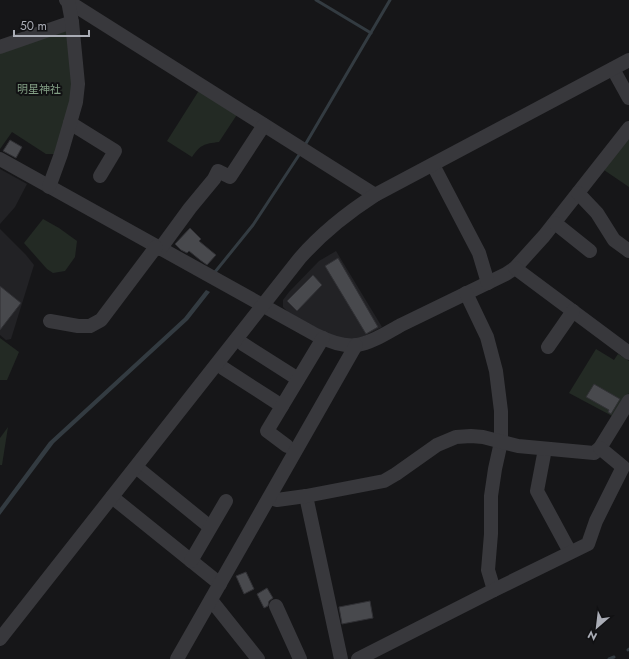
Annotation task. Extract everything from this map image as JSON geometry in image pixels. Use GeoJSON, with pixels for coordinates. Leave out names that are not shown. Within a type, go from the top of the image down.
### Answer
{"type":"FeatureCollection","features":[{"type":"Feature","properties":{"kind":"street"},"geometry":{"type":"LineString","coordinates":[[49,186],[61,154],[76,102],[78,84],[72,22],[67,1]]}},
{"type":"Feature","properties":{"kind":"street"},"geometry":{"type":"LineString","coordinates":[[67,1],[375,195]]}},
{"type":"Feature","properties":{"kind":"street"},"geometry":{"type":"LineString","coordinates":[[0,47],[72,22]]}},
{"type":"Feature","properties":{"kind":"street"},"geometry":{"type":"LineString","coordinates":[[0,639],[314,242],[344,216],[375,195],[629,60]]}},
{"type":"Feature","properties":{"kind":"street"},"geometry":{"type":"LineString","coordinates":[[613,69],[629,98]]}},
{"type":"Feature","properties":{"kind":"street"},"geometry":{"type":"LineString","coordinates":[[70,123],[115,151],[100,176]]}},
{"type":"Feature","properties":{"kind":"street"},"geometry":{"type":"LineString","coordinates":[[50,321],[78,326],[90,326],[101,320],[214,179],[218,171],[230,178],[264,125]]}},
{"type":"Feature","properties":{"kind":"street"},"geometry":{"type":"LineString","coordinates":[[0,159],[322,338],[341,344],[356,345],[373,339],[488,283],[515,268],[555,223],[629,128]]}},
{"type":"Feature","properties":{"kind":"street"},"geometry":{"type":"LineString","coordinates":[[433,165],[479,253],[488,283]]}},
{"type":"Feature","properties":{"kind":"street"},"geometry":{"type":"LineString","coordinates":[[578,194],[596,213],[614,240],[629,251]]}},
{"type":"Feature","properties":{"kind":"street"},"geometry":{"type":"LineString","coordinates":[[555,223],[590,251]]}},
{"type":"Feature","properties":{"kind":"street"},"geometry":{"type":"LineString","coordinates":[[515,268],[629,353]]}},
{"type":"Feature","properties":{"kind":"street"},"geometry":{"type":"LineString","coordinates":[[466,293],[487,337],[496,371],[501,411],[501,442],[491,496],[491,534],[488,570],[494,590]]}},
{"type":"Feature","properties":{"kind":"street"},"geometry":{"type":"LineString","coordinates":[[548,348],[572,311]]}},
{"type":"Feature","properties":{"kind":"street"},"geometry":{"type":"LineString","coordinates":[[287,446],[267,431],[322,338]]}},
{"type":"Feature","properties":{"kind":"street"},"geometry":{"type":"LineString","coordinates":[[243,344],[298,379]]}},
{"type":"Feature","properties":{"kind":"street"},"geometry":{"type":"LineString","coordinates":[[177,659],[356,345]]}},
{"type":"Feature","properties":{"kind":"street"},"geometry":{"type":"LineString","coordinates":[[223,368],[282,406]]}},
{"type":"Feature","properties":{"kind":"street"},"geometry":{"type":"LineString","coordinates":[[270,498],[277,500],[306,496],[384,481],[437,445],[456,437],[471,436],[518,446],[591,454],[597,452],[600,448],[629,401]]}},
{"type":"Feature","properties":{"kind":"street"},"geometry":{"type":"LineString","coordinates":[[545,448],[537,491],[570,552]]}},
{"type":"Feature","properties":{"kind":"street"},"geometry":{"type":"LineString","coordinates":[[358,659],[588,544],[596,521],[623,466],[600,448]]}},
{"type":"Feature","properties":{"kind":"street"},"geometry":{"type":"LineString","coordinates":[[143,472],[210,527]]}},
{"type":"Feature","properties":{"kind":"street"},"geometry":{"type":"LineString","coordinates":[[306,496],[341,659]]}},
{"type":"Feature","properties":{"kind":"street"},"geometry":{"type":"LineString","coordinates":[[112,498],[220,584]]}},
{"type":"Feature","properties":{"kind":"street"},"geometry":{"type":"LineString","coordinates":[[191,561],[226,501]]}},
{"type":"Feature","properties":{"kind":"street"},"geometry":{"type":"LineString","coordinates":[[211,600],[258,659]]}},
{"type":"Feature","properties":{"kind":"street"},"geometry":{"type":"LineString","coordinates":[[276,606],[300,659]]}},
{"type":"Feature","properties":{"kind":"shaded area"},"geometry":{"type":"Polygon","coordinates":[[[0,169],[27,184],[15,207],[0,224],[0,169]]]}},
{"type":"Feature","properties":{"kind":"shaded area"},"geometry":{"type":"Polygon","coordinates":[[[0,229],[34,265],[11,339],[6,340],[0,335],[0,229]]]}},
{"type":"Feature","properties":{"kind":"shaded area"},"geometry":{"type":"Polygon","coordinates":[[[336,251],[382,327],[358,339],[345,340],[331,336],[288,312],[283,307],[283,300],[289,292],[319,261],[336,251]]]}},
{"type":"Feature","properties":{"kind":"shaded area"},"geometry":{"type":"Polygon","coordinates":[[[206,290],[210,292],[188,320],[54,443],[0,515],[0,508],[49,442],[184,318],[206,290]]]}},
{"type":"Feature","properties":{"kind":"green space","name":"明星神社"},"geometry":{"type":"Polygon","coordinates":[[[72,22],[78,84],[61,154],[46,154],[12,132],[0,149],[0,47],[72,22]]]}},
{"type":"Feature","properties":{"kind":"green space"},"geometry":{"type":"Polygon","coordinates":[[[198,92],[202,92],[238,113],[219,142],[203,145],[192,157],[167,141],[198,92]]]}},
{"type":"Feature","properties":{"kind":"green space"},"geometry":{"type":"Polygon","coordinates":[[[629,136],[629,187],[604,170],[629,136]]]}},
{"type":"Feature","properties":{"kind":"green space"},"geometry":{"type":"Polygon","coordinates":[[[43,219],[77,241],[75,257],[65,271],[53,273],[47,269],[24,243],[43,219]]]}},
{"type":"Feature","properties":{"kind":"green space"},"geometry":{"type":"Polygon","coordinates":[[[0,338],[19,352],[7,380],[0,380],[0,338]]]}},
{"type":"Feature","properties":{"kind":"green space"},"geometry":{"type":"Polygon","coordinates":[[[596,349],[614,360],[618,354],[629,361],[629,393],[614,417],[569,393],[596,349]]]}},
{"type":"Feature","properties":{"kind":"green space"},"geometry":{"type":"Polygon","coordinates":[[[8,427],[2,465],[0,465],[0,438],[8,427]]]}},
{"type":"Feature","properties":{"kind":"building"},"geometry":{"type":"Polygon","coordinates":[[[10,140],[22,147],[16,158],[3,151],[10,140]]]}},
{"type":"Feature","properties":{"kind":"building"},"geometry":{"type":"Polygon","coordinates":[[[190,228],[201,239],[199,241],[216,255],[207,265],[189,251],[187,253],[181,250],[175,244],[190,228]]]}},
{"type":"Feature","properties":{"kind":"building"},"geometry":{"type":"Polygon","coordinates":[[[338,258],[378,327],[366,334],[325,266],[338,258]]]}},
{"type":"Feature","properties":{"kind":"building"},"geometry":{"type":"Polygon","coordinates":[[[313,275],[322,285],[297,311],[287,301],[313,275]]]}},
{"type":"Feature","properties":{"kind":"building"},"geometry":{"type":"Polygon","coordinates":[[[0,286],[21,303],[0,330],[0,286]]]}},
{"type":"Feature","properties":{"kind":"building"},"geometry":{"type":"Polygon","coordinates":[[[594,384],[620,399],[611,414],[608,412],[609,410],[586,397],[594,384]]]}},
{"type":"Feature","properties":{"kind":"building"},"geometry":{"type":"Polygon","coordinates":[[[246,572],[254,589],[244,594],[236,576],[246,572]]]}},
{"type":"Feature","properties":{"kind":"building"},"geometry":{"type":"Polygon","coordinates":[[[267,588],[273,598],[269,601],[268,606],[264,608],[257,594],[267,588]]]}},
{"type":"Feature","properties":{"kind":"building"},"geometry":{"type":"Polygon","coordinates":[[[370,601],[373,618],[342,624],[339,607],[370,601]]]}},
{"type":"Feature","properties":{"kind":"waterway"},"geometry":{"type":"LineString","coordinates":[[316,0],[371,33]]}},
{"type":"Feature","properties":{"kind":"waterway"},"geometry":{"type":"LineString","coordinates":[[305,145],[390,0]]}},
{"type":"Feature","properties":{"kind":"waterway"},"geometry":{"type":"LineString","coordinates":[[215,272],[253,225],[299,155]]}},
{"type":"Feature","properties":{"kind":"waterway"},"geometry":{"type":"LineString","coordinates":[[609,659],[614,657]]}}]}
